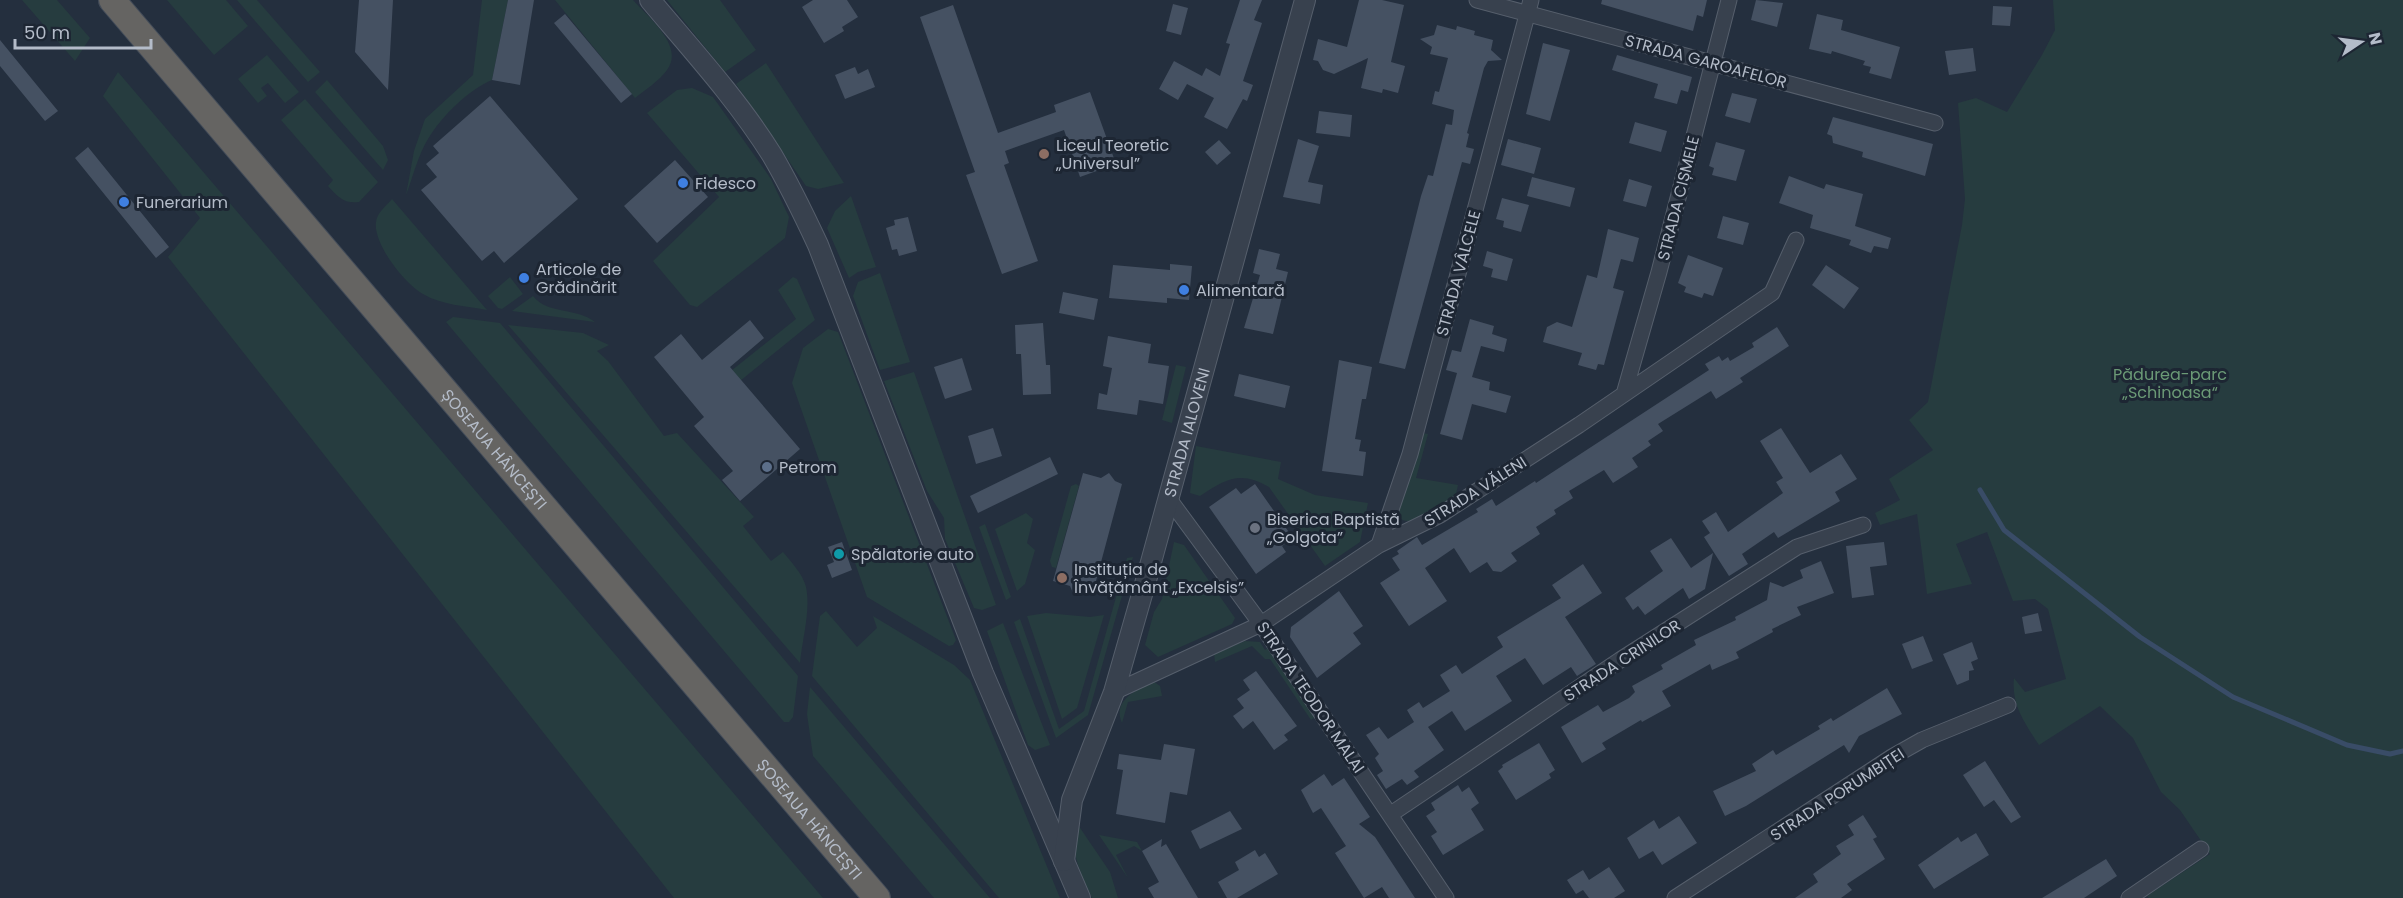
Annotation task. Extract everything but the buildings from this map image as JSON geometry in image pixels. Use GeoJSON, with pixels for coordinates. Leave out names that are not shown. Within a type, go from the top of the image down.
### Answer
{"type":"FeatureCollection","features":[{"type":"Feature","properties":{"kind":"highway","name":"ȘOSEAUA HÂNCEȘTI"},"geometry":{"type":"LineString","coordinates":[[112,0],[877,898]]}},
{"type":"Feature","properties":{"kind":"street"},"geometry":{"type":"LineString","coordinates":[[650,0],[735,102],[771,154],[818,245],[983,673],[1080,898]]}},
{"type":"Feature","properties":{"kind":"street","name":"STRADA IALOVENI"},"geometry":{"type":"LineString","coordinates":[[1064,864],[1066,830],[1072,800],[1114,692],[1305,0]]}},
{"type":"Feature","properties":{"kind":"street","name":"STRADA GAROAFELOR"},"geometry":{"type":"LineString","coordinates":[[1477,0],[1529,7],[1712,62],[1935,123]]}},
{"type":"Feature","properties":{"kind":"street","name":"STRADA CIȘMELE"},"geometry":{"type":"LineString","coordinates":[[1624,394],[1659,272],[1728,0]]}},
{"type":"Feature","properties":{"kind":"street","name":"STRADA VÂLCELE"},"geometry":{"type":"LineString","coordinates":[[1379,545],[1410,454],[1529,7]]}},
{"type":"Feature","properties":{"kind":"street","name":"STRADA VĂLENI"},"geometry":{"type":"LineString","coordinates":[[1114,692],[1261,624],[1379,545],[1440,515],[1624,394],[1772,293],[1796,240]]}},
{"type":"Feature","properties":{"kind":"street","name":"STRADA TEODOR MALAI"},"geometry":{"type":"LineString","coordinates":[[1169,499],[1261,624],[1446,898]]}},
{"type":"Feature","properties":{"kind":"street","name":"STRADA CRINILOR"},"geometry":{"type":"LineString","coordinates":[[1391,814],[1620,660],[1797,547],[1863,525]]}},
{"type":"Feature","properties":{"kind":"street","name":"STRADA PORUMBIȚEI"},"geometry":{"type":"LineString","coordinates":[[1675,898],[1892,757],[1963,722],[2008,705]]}},
{"type":"Feature","properties":{"kind":"street"},"geometry":{"type":"LineString","coordinates":[[2129,898],[2201,849]]}},
{"type":"Feature","properties":{"kind":"green space"},"geometry":{"type":"Polygon","coordinates":[[[22,0],[57,0],[90,38],[75,61],[22,0]]]}},
{"type":"Feature","properties":{"kind":"green space"},"geometry":{"type":"Polygon","coordinates":[[[167,0],[226,0],[248,26],[214,55],[167,0]]]}},
{"type":"Feature","properties":{"kind":"green space"},"geometry":{"type":"Polygon","coordinates":[[[237,0],[257,0],[320,72],[308,82],[237,0]]]}},
{"type":"Feature","properties":{"kind":"green space"},"geometry":{"type":"Polygon","coordinates":[[[482,0],[508,0],[492,80],[465,97],[434,130],[421,152],[406,195],[414,151],[425,119],[473,75],[482,0]]]}},
{"type":"Feature","properties":{"kind":"green space"},"geometry":{"type":"Polygon","coordinates":[[[555,0],[633,0],[655,23],[668,42],[671,61],[667,70],[635,98],[555,0]]]}},
{"type":"Feature","properties":{"kind":"green space"},"geometry":{"type":"Polygon","coordinates":[[[667,0],[720,0],[756,50],[725,72],[667,0]]]}},
{"type":"Feature","properties":{"kind":"green space","name":"Pădurea-parc „Schinoasa“"},"geometry":{"type":"Polygon","coordinates":[[[2053,0],[2403,0],[2403,898],[2149,898],[2147,896],[2210,854],[2180,810],[2161,792],[2133,738],[2100,706],[2039,745],[2017,705],[2014,678],[2025,692],[2066,679],[2048,609],[2035,599],[2013,601],[1987,532],[1956,544],[1972,584],[1927,594],[1917,514],[1880,525],[1875,513],[1900,500],[1889,479],[1933,450],[1909,420],[1928,402],[1962,225],[1965,199],[1958,103],[1976,98],[2007,112],[2055,30],[2053,0]]]}},
{"type":"Feature","properties":{"kind":"green space"},"geometry":{"type":"Polygon","coordinates":[[[267,55],[299,92],[285,103],[268,83],[261,88],[267,96],[258,103],[238,79],[267,55]]]}},
{"type":"Feature","properties":{"kind":"green space"},"geometry":{"type":"Polygon","coordinates":[[[766,63],[844,183],[818,189],[806,186],[736,84],[766,63]]]}},
{"type":"Feature","properties":{"kind":"green space"},"geometry":{"type":"Polygon","coordinates":[[[118,72],[823,898],[674,898],[168,257],[200,218],[103,96],[118,72]]]}},
{"type":"Feature","properties":{"kind":"green space"},"geometry":{"type":"Polygon","coordinates":[[[327,80],[383,146],[388,160],[383,170],[315,92],[327,80]]]}},
{"type":"Feature","properties":{"kind":"green space"},"geometry":{"type":"Polygon","coordinates":[[[692,88],[713,97],[771,179],[789,217],[785,238],[697,307],[690,305],[653,261],[719,197],[647,113],[677,90],[692,88]]]}},
{"type":"Feature","properties":{"kind":"green space"},"geometry":{"type":"Polygon","coordinates":[[[305,99],[378,182],[359,202],[345,201],[328,186],[333,180],[281,120],[305,99]]]}},
{"type":"Feature","properties":{"kind":"green space"},"geometry":{"type":"Polygon","coordinates":[[[851,196],[876,267],[858,272],[849,278],[827,228],[835,211],[851,196]]]}},
{"type":"Feature","properties":{"kind":"green space"},"geometry":{"type":"Polygon","coordinates":[[[392,199],[487,310],[430,298],[399,273],[385,252],[376,231],[378,216],[392,199]]]}},
{"type":"Feature","properties":{"kind":"green space"},"geometry":{"type":"Polygon","coordinates":[[[880,273],[910,362],[880,370],[853,296],[858,282],[880,273]]]}},
{"type":"Feature","properties":{"kind":"green space"},"geometry":{"type":"Polygon","coordinates":[[[510,277],[523,294],[502,309],[498,308],[488,296],[510,277]]]}},
{"type":"Feature","properties":{"kind":"green space"},"geometry":{"type":"Polygon","coordinates":[[[793,277],[797,279],[815,320],[740,381],[731,371],[796,319],[778,290],[793,277]]]}},
{"type":"Feature","properties":{"kind":"green space"},"geometry":{"type":"Polygon","coordinates":[[[533,296],[546,306],[579,314],[595,322],[512,311],[533,296]]]}},
{"type":"Feature","properties":{"kind":"green space"},"geometry":{"type":"Polygon","coordinates":[[[453,317],[500,323],[798,676],[793,717],[789,722],[784,722],[446,322],[453,317]]]}},
{"type":"Feature","properties":{"kind":"green space"},"geometry":{"type":"Polygon","coordinates":[[[508,325],[583,333],[609,345],[597,351],[608,361],[664,436],[677,433],[754,517],[743,526],[771,561],[783,552],[800,573],[806,587],[807,606],[800,663],[508,325]]]}},
{"type":"Feature","properties":{"kind":"green space"},"geometry":{"type":"Polygon","coordinates":[[[828,329],[838,332],[956,640],[953,645],[949,646],[867,597],[792,383],[803,348],[828,329]]]}},
{"type":"Feature","properties":{"kind":"green space"},"geometry":{"type":"Polygon","coordinates":[[[1176,365],[1186,367],[1172,423],[1162,420],[1176,365]]]}},
{"type":"Feature","properties":{"kind":"green space"},"geometry":{"type":"Polygon","coordinates":[[[914,372],[996,605],[982,610],[974,608],[945,539],[944,518],[927,491],[884,381],[914,372]]]}},
{"type":"Feature","properties":{"kind":"green space"},"geometry":{"type":"Polygon","coordinates":[[[1422,433],[1428,434],[1416,478],[1458,485],[1455,498],[1434,512],[1417,520],[1402,520],[1397,515],[1422,433]]]}},
{"type":"Feature","properties":{"kind":"green space"},"geometry":{"type":"Polygon","coordinates":[[[1196,446],[1281,462],[1278,479],[1315,495],[1368,503],[1360,542],[1325,566],[1269,487],[1250,479],[1241,478],[1225,481],[1200,496],[1190,493],[1196,446]]]}},
{"type":"Feature","properties":{"kind":"green space"},"geometry":{"type":"Polygon","coordinates":[[[1076,484],[1079,486],[1056,568],[1052,567],[1050,561],[1071,486],[1076,484]]]}},
{"type":"Feature","properties":{"kind":"green space"},"geometry":{"type":"Polygon","coordinates":[[[1026,513],[1033,519],[1027,543],[1035,550],[1025,584],[1017,591],[995,529],[1026,513]]]}},
{"type":"Feature","properties":{"kind":"green space"},"geometry":{"type":"Polygon","coordinates":[[[985,524],[1011,597],[1006,600],[979,527],[985,524]]]}},
{"type":"Feature","properties":{"kind":"green space"},"geometry":{"type":"Polygon","coordinates":[[[1174,542],[1184,545],[1235,618],[1232,624],[1158,657],[1145,645],[1154,612],[1162,599],[1174,542]]]}},
{"type":"Feature","properties":{"kind":"green space"},"geometry":{"type":"Polygon","coordinates":[[[1133,557],[1088,715],[1056,738],[1014,622],[1020,619],[1059,729],[1084,711],[1127,558],[1133,557]]]}},
{"type":"Feature","properties":{"kind":"green space"},"geometry":{"type":"Polygon","coordinates":[[[826,611],[857,647],[877,628],[873,616],[954,665],[970,680],[1060,898],[999,898],[812,676],[820,616],[826,611]]]}},
{"type":"Feature","properties":{"kind":"green space"},"geometry":{"type":"Polygon","coordinates":[[[1046,613],[1090,617],[1104,615],[1077,708],[1062,719],[1027,616],[1046,613]]]}},
{"type":"Feature","properties":{"kind":"green space"},"geometry":{"type":"Polygon","coordinates":[[[1003,623],[1050,745],[1035,750],[1028,745],[987,631],[1003,623]]]}},
{"type":"Feature","properties":{"kind":"green space"},"geometry":{"type":"Polygon","coordinates":[[[1245,641],[1260,642],[1265,650],[1268,648],[1273,655],[1276,654],[1315,717],[1311,720],[1270,659],[1265,659],[1252,646],[1215,662],[1214,654],[1245,641]]]}},
{"type":"Feature","properties":{"kind":"green space"},"geometry":{"type":"Polygon","coordinates":[[[1153,681],[1160,686],[1162,696],[1128,702],[1122,723],[1120,708],[1123,702],[1133,692],[1153,681]]]}},
{"type":"Feature","properties":{"kind":"green space"},"geometry":{"type":"Polygon","coordinates":[[[810,687],[990,898],[934,898],[813,756],[807,714],[810,687]]]}},
{"type":"Feature","properties":{"kind":"green space"},"geometry":{"type":"Polygon","coordinates":[[[1074,819],[1110,872],[1118,898],[1092,898],[1077,860],[1074,819]]]}},
{"type":"Feature","properties":{"kind":"green space"},"geometry":{"type":"Polygon","coordinates":[[[1099,835],[1137,842],[1142,851],[1134,846],[1116,855],[1128,878],[1099,835]]]}},
{"type":"Feature","properties":{"kind":"waterway"},"geometry":{"type":"LineString","coordinates":[[1980,490],[2004,530],[2140,637],[2233,697],[2347,745],[2390,754],[2403,751]]}},
{"type":"Feature","properties":{"kind":"place","name":"Liceul Teoretic „Universul”"},"geometry":{"type":"Point","coordinates":[1044,154]}},
{"type":"Feature","properties":{"kind":"place","name":"Fidesco"},"geometry":{"type":"Point","coordinates":[683,183]}},
{"type":"Feature","properties":{"kind":"place","name":"Funerarium"},"geometry":{"type":"Point","coordinates":[124,202]}},
{"type":"Feature","properties":{"kind":"place","name":"Articole de Grădinărit"},"geometry":{"type":"Point","coordinates":[524,278]}},
{"type":"Feature","properties":{"kind":"place","name":"Alimentară"},"geometry":{"type":"Point","coordinates":[1184,290]}},
{"type":"Feature","properties":{"kind":"place","name":"Petrom"},"geometry":{"type":"Point","coordinates":[767,467]}},
{"type":"Feature","properties":{"kind":"place","name":"Biserica Baptistă „Golgota”"},"geometry":{"type":"Point","coordinates":[1255,528]}},
{"type":"Feature","properties":{"kind":"place","name":"Spălatorie auto"},"geometry":{"type":"Point","coordinates":[839,554]}},
{"type":"Feature","properties":{"kind":"place","name":"Instituția de Învățământ „Excelsis”"},"geometry":{"type":"Point","coordinates":[1062,578]}}]}
